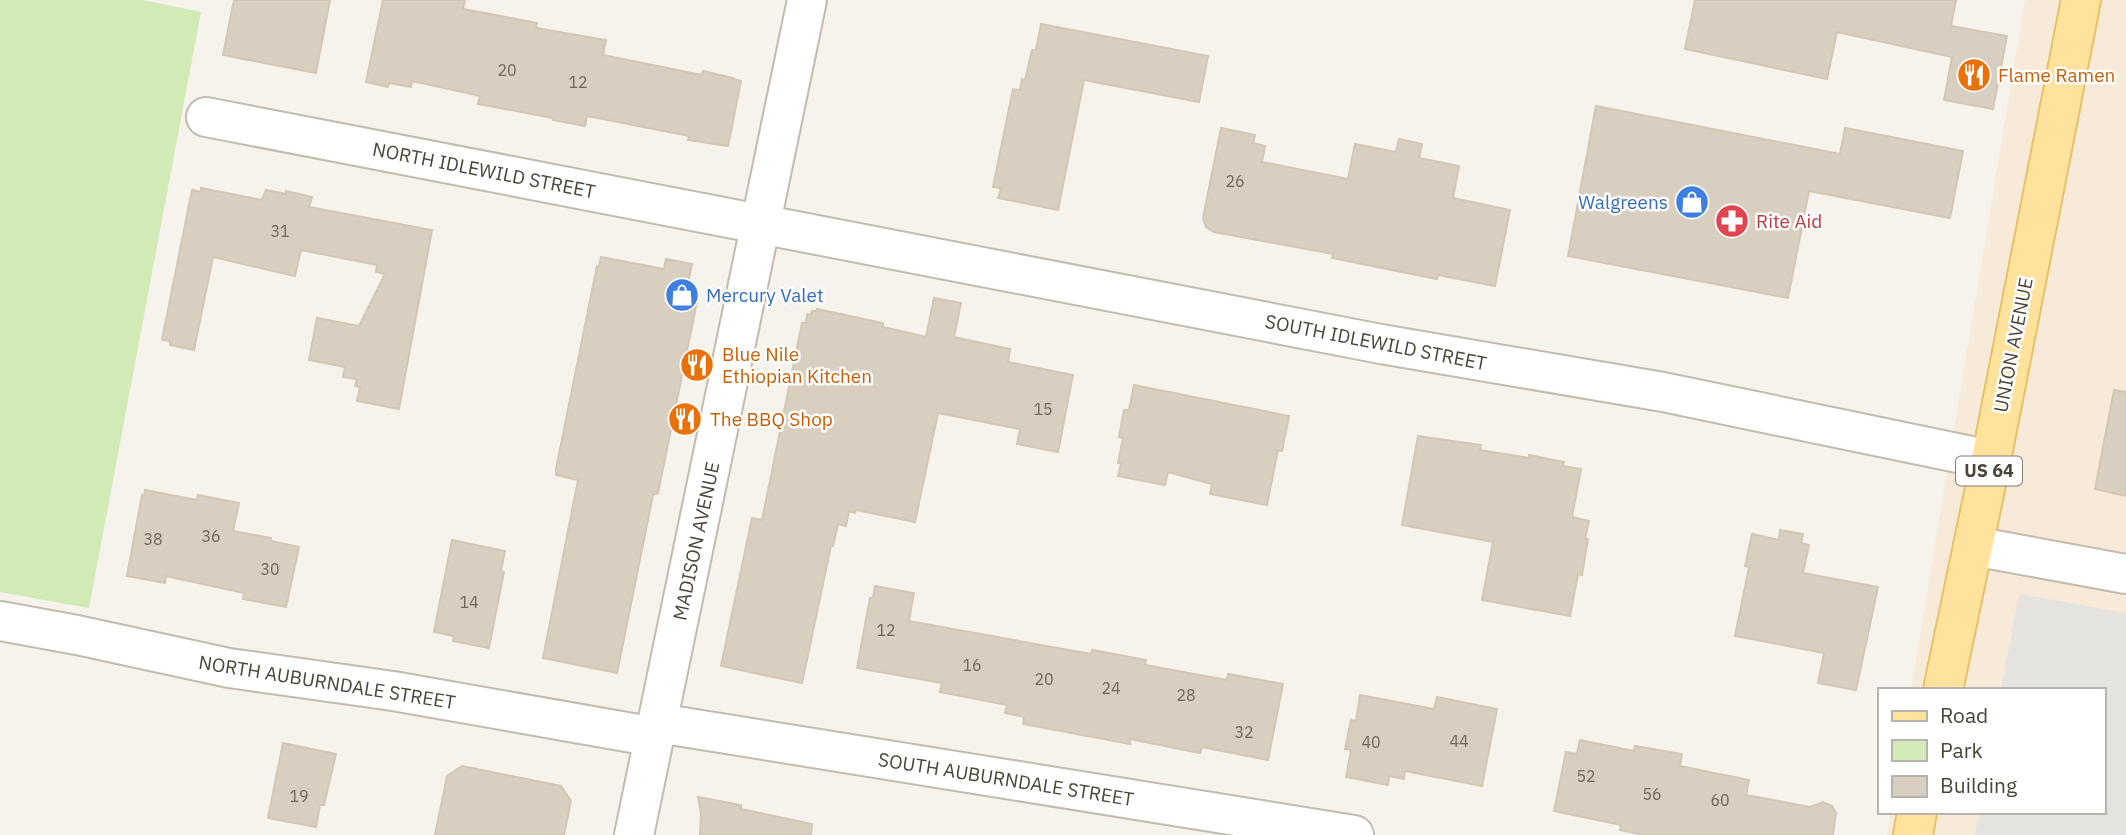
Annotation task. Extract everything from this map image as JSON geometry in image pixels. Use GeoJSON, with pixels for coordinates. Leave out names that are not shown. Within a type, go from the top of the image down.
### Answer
{"type":"FeatureCollection","features":[{"type":"Feature","properties":{"kind":"main road","name":"UNION AVENUE"},"geometry":{"type":"LineString","coordinates":[[1943,688],[2081,0]]}},
{"type":"Feature","properties":{"kind":"main road"},"geometry":{"type":"LineString","coordinates":[[1913,835],[1917,814]]}},
{"type":"Feature","properties":{"kind":"street","name":"MADISON AVENUE"},"geometry":{"type":"LineString","coordinates":[[635,835],[807,0]]}},
{"type":"Feature","properties":{"kind":"street","name":"NORTH IDLEWILD STREET"},"geometry":{"type":"LineString","coordinates":[[206,117],[761,226]]}},
{"type":"Feature","properties":{"kind":"street","name":"SOUTH IDLEWILD STREET"},"geometry":{"type":"LineString","coordinates":[[761,226],[916,253],[1381,344],[1663,392],[1991,460]]}},
{"type":"Feature","properties":{"kind":"street"},"geometry":{"type":"LineString","coordinates":[[1973,546],[2126,574]]}},
{"type":"Feature","properties":{"kind":"street","name":"NORTH AUBURNDALE STREET"},"geometry":{"type":"LineString","coordinates":[[0,621],[229,668],[656,730]]}},
{"type":"Feature","properties":{"kind":"street","name":"SOUTH AUBURNDALE STREET"},"geometry":{"type":"LineString","coordinates":[[656,730],[1354,835]]}},
{"type":"Feature","properties":{"kind":"shaded area"},"geometry":{"type":"Polygon","coordinates":[[[2025,0],[2126,0],[2126,835],[1887,835],[1891,814],[2105,814],[2105,688],[1911,688],[2025,0]]]}},
{"type":"Feature","properties":{"kind":"shaded area"},"geometry":{"type":"Polygon","coordinates":[[[2019,594],[2126,613],[2126,835],[1975,835],[1979,814],[2105,814],[2105,688],[2001,688],[2019,594]]]}},
{"type":"Feature","properties":{"kind":"green space"},"geometry":{"type":"Polygon","coordinates":[[[0,0],[143,0],[201,12],[89,608],[0,592],[0,0]]]}},
{"type":"Feature","properties":{"kind":"building"},"geometry":{"type":"Polygon","coordinates":[[[234,0],[330,0],[316,73],[223,55],[234,0]]]}},
{"type":"Feature","properties":{"kind":"building"},"geometry":{"type":"Polygon","coordinates":[[[383,0],[465,0],[463,9],[537,23],[536,28],[606,40],[603,55],[702,75],[703,71],[741,81],[728,146],[688,140],[689,136],[587,116],[585,126],[553,120],[478,104],[480,96],[412,81],[411,87],[389,83],[388,87],[366,82],[383,0]]]}},
{"type":"Feature","properties":{"kind":"building"},"geometry":{"type":"Polygon","coordinates":[[[1695,0],[1956,0],[1951,26],[2007,36],[1993,109],[1944,100],[1952,57],[1837,32],[1827,79],[1685,49],[1695,0]]]}},
{"type":"Feature","properties":{"kind":"building"},"geometry":{"type":"Polygon","coordinates":[[[1041,24],[1208,56],[1199,102],[1084,80],[1058,210],[998,198],[1001,188],[993,187],[1013,89],[1020,90],[1022,79],[1025,80],[1032,50],[1036,50],[1041,24]]]}},
{"type":"Feature","properties":{"kind":"building","name":"Walgreens"},"geometry":{"type":"Polygon","coordinates":[[[1596,106],[1840,154],[1845,128],[1963,151],[1950,218],[1809,191],[1788,298],[1568,256],[1596,106]]]}},
{"type":"Feature","properties":{"kind":"building"},"geometry":{"type":"Polygon","coordinates":[[[1221,128],[1255,135],[1253,143],[1265,146],[1262,162],[1348,179],[1355,144],[1396,152],[1399,139],[1422,144],[1419,158],[1459,166],[1453,198],[1510,210],[1495,286],[1438,275],[1437,279],[1332,258],[1333,254],[1214,232],[1206,227],[1203,218],[1221,128]]]}},
{"type":"Feature","properties":{"kind":"building"},"geometry":{"type":"Polygon","coordinates":[[[201,188],[262,200],[266,190],[286,194],[286,191],[312,197],[309,207],[432,230],[399,409],[357,401],[360,387],[355,386],[357,379],[343,377],[345,367],[309,360],[317,318],[359,326],[385,274],[376,272],[377,265],[301,250],[295,276],[213,257],[194,350],[170,345],[170,341],[162,340],[192,190],[201,192],[201,188]]]}},
{"type":"Feature","properties":{"kind":"building"},"geometry":{"type":"Polygon","coordinates":[[[601,257],[664,269],[666,259],[692,264],[686,294],[698,297],[658,493],[653,495],[617,673],[543,658],[578,480],[556,475],[556,469],[601,257]]]}},
{"type":"Feature","properties":{"kind":"building"},"geometry":{"type":"Polygon","coordinates":[[[934,298],[961,303],[954,337],[1010,349],[1008,362],[1073,375],[1058,452],[1017,444],[1020,429],[938,413],[915,522],[856,510],[855,513],[849,511],[846,526],[838,524],[802,683],[721,666],[752,518],[762,520],[802,323],[806,323],[807,314],[811,315],[812,311],[817,309],[883,323],[883,327],[926,337],[934,298]]]}},
{"type":"Feature","properties":{"kind":"building"},"geometry":{"type":"Polygon","coordinates":[[[1134,385],[1289,416],[1282,451],[1278,450],[1267,505],[1210,494],[1212,484],[1168,472],[1165,485],[1118,476],[1123,438],[1119,437],[1124,410],[1129,410],[1134,385]]]}},
{"type":"Feature","properties":{"kind":"building"},"geometry":{"type":"Polygon","coordinates":[[[2114,390],[2126,392],[2126,496],[2095,489],[2114,390]]]}},
{"type":"Feature","properties":{"kind":"building"},"geometry":{"type":"Polygon","coordinates":[[[1418,436],[1481,445],[1480,450],[1529,458],[1529,455],[1564,462],[1563,466],[1581,469],[1572,517],[1589,521],[1585,539],[1588,539],[1582,575],[1578,574],[1570,616],[1482,600],[1493,542],[1402,525],[1418,436]]]}},
{"type":"Feature","properties":{"kind":"building"},"geometry":{"type":"Polygon","coordinates":[[[145,490],[197,500],[198,495],[239,503],[233,531],[271,538],[271,541],[299,547],[286,607],[243,599],[244,593],[166,576],[165,583],[127,576],[145,490]]]}},
{"type":"Feature","properties":{"kind":"building"},"geometry":{"type":"Polygon","coordinates":[[[1780,530],[1803,534],[1801,543],[1809,545],[1803,573],[1878,587],[1856,690],[1818,683],[1824,653],[1735,636],[1749,567],[1745,566],[1752,534],[1779,540],[1780,530]]]}},
{"type":"Feature","properties":{"kind":"building"},"geometry":{"type":"Polygon","coordinates":[[[452,540],[505,551],[501,571],[504,572],[489,648],[453,641],[454,636],[434,632],[452,540]]]}},
{"type":"Feature","properties":{"kind":"building"},"geometry":{"type":"Polygon","coordinates":[[[875,586],[914,593],[909,621],[1091,654],[1092,650],[1146,660],[1145,665],[1227,680],[1228,674],[1283,684],[1268,760],[1202,747],[1200,753],[1130,739],[1130,744],[1023,724],[1024,717],[1005,713],[1007,705],[940,692],[942,683],[857,668],[870,598],[873,598],[875,586]]]}},
{"type":"Feature","properties":{"kind":"building"},"geometry":{"type":"Polygon","coordinates":[[[1360,695],[1434,709],[1437,697],[1497,709],[1482,786],[1405,771],[1404,779],[1389,776],[1388,785],[1346,777],[1351,750],[1345,749],[1351,720],[1356,721],[1360,695]]]}},
{"type":"Feature","properties":{"kind":"building"},"geometry":{"type":"Polygon","coordinates":[[[1580,740],[1634,751],[1635,746],[1682,754],[1680,766],[1749,780],[1746,795],[1810,807],[1823,802],[1832,806],[1836,813],[1833,835],[1644,835],[1620,830],[1621,825],[1554,811],[1566,752],[1577,754],[1580,740]]]}},
{"type":"Feature","properties":{"kind":"building"},"geometry":{"type":"Polygon","coordinates":[[[283,743],[336,754],[316,827],[268,818],[283,743]]]}},
{"type":"Feature","properties":{"kind":"building"},"geometry":{"type":"Polygon","coordinates":[[[462,766],[561,786],[571,801],[564,835],[435,835],[447,776],[462,766]]]}},
{"type":"Feature","properties":{"kind":"building"},"geometry":{"type":"Polygon","coordinates":[[[698,797],[741,805],[741,809],[812,824],[811,835],[700,835],[701,814],[698,797]]]}},
{"type":"Feature","properties":{"kind":"place","name":"Flame Ramen"},"geometry":{"type":"Point","coordinates":[1974,75]}},
{"type":"Feature","properties":{"kind":"place","name":"Walgreens"},"geometry":{"type":"Point","coordinates":[1692,202]}},
{"type":"Feature","properties":{"kind":"place","name":"Rite Aid"},"geometry":{"type":"Point","coordinates":[1732,221]}},
{"type":"Feature","properties":{"kind":"place","name":"Mercury Valet"},"geometry":{"type":"Point","coordinates":[682,295]}},
{"type":"Feature","properties":{"kind":"place","name":"Blue Nile Ethiopian Kitchen"},"geometry":{"type":"Point","coordinates":[697,365]}},
{"type":"Feature","properties":{"kind":"place","name":"The BBQ Shop"},"geometry":{"type":"Point","coordinates":[685,419]}}]}
